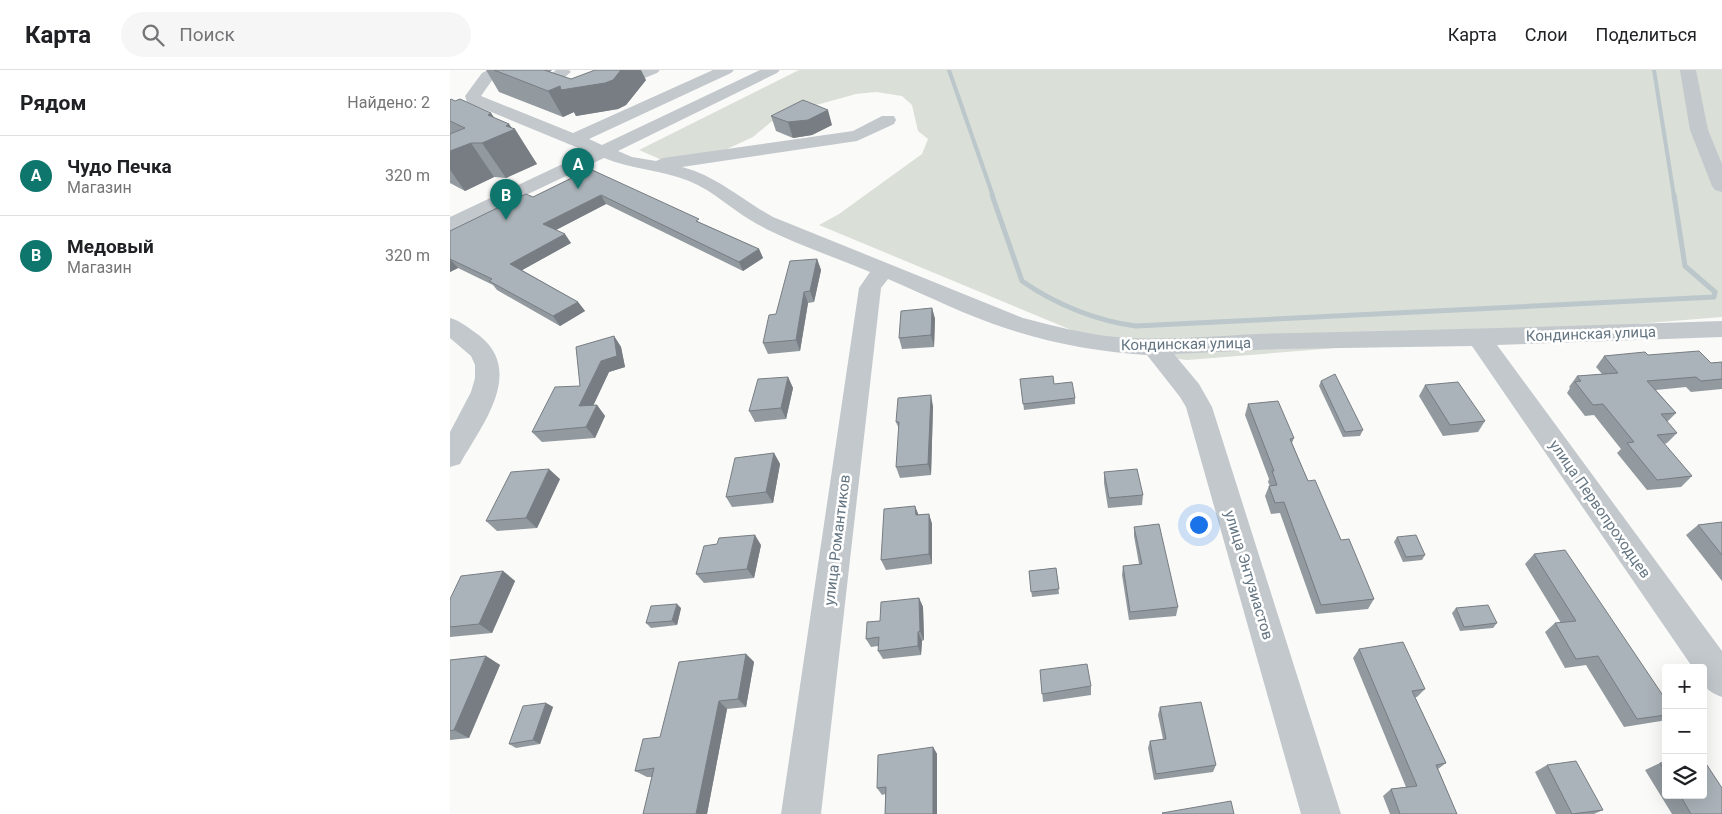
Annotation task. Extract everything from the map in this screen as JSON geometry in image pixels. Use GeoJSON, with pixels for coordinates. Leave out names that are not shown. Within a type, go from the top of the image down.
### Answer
{"type":"FeatureCollection","features":[{"type":"Feature","properties":{"kind":"street","name":"Кондинская улица"},"geometry":{"type":"LineString","coordinates":[[502,70],[487,76],[472,96],[472,106],[568,148],[603,152],[628,161],[696,177],[766,221],[1014,323],[1031,328],[1114,345],[1154,347],[1287,341],[1479,338],[1722,329]]}},
{"type":"Feature","properties":{"kind":"street"},"geometry":{"type":"LineString","coordinates":[[580,163],[568,148],[690,86],[726,70]]}},
{"type":"Feature","properties":{"kind":"street"},"geometry":{"type":"LineString","coordinates":[[450,225],[772,70]]}},
{"type":"Feature","properties":{"kind":"street"},"geometry":{"type":"LineString","coordinates":[[1688,70],[1699,130],[1722,186]]}},
{"type":"Feature","properties":{"kind":"street"},"geometry":{"type":"LineString","coordinates":[[563,72],[550,81],[551,84],[582,95],[598,93],[659,75],[690,86]]}},
{"type":"Feature","properties":{"kind":"street"},"geometry":{"type":"LineString","coordinates":[[652,166],[857,136],[888,120]]}},
{"type":"Feature","properties":{"kind":"street","name":"улица Романтиков"},"geometry":{"type":"LineString","coordinates":[[802,814],[870,288],[876,277],[884,270]]}},
{"type":"Feature","properties":{"kind":"street"},"geometry":{"type":"LineString","coordinates":[[450,326],[482,352],[488,363],[489,374],[485,392],[450,456]]}},
{"type":"Feature","properties":{"kind":"street","name":"улица Первопроходцев"},"geometry":{"type":"LineString","coordinates":[[1479,338],[1722,680]]}},
{"type":"Feature","properties":{"kind":"street","name":"улица Энтузиастов"},"geometry":{"type":"LineString","coordinates":[[1154,347],[1190,391],[1199,407],[1321,814]]}},
{"type":"Feature","properties":{"kind":"shaded area"},"geometry":{"type":"Polygon","coordinates":[[[799,70],[1722,70],[1722,317],[1187,360],[1124,352],[819,225],[839,214],[922,154],[928,139],[918,131],[912,105],[902,96],[876,92],[856,94],[791,112],[771,122],[753,137],[727,149],[662,160],[639,150],[799,70]]]}},
{"type":"Feature","properties":{"kind":"building"},"geometry":{"type":"Polygon","coordinates":[[[494,70],[544,70],[571,79],[595,70],[621,70],[613,80],[605,83],[561,90],[560,86],[548,91],[494,70]]]}},
{"type":"Feature","properties":{"kind":"building"},"geometry":{"type":"Polygon","coordinates":[[[451,99],[455,101],[460,99],[491,113],[488,115],[509,124],[506,126],[515,129],[482,143],[471,143],[450,151],[450,134],[465,128],[450,121],[451,99]]]}},
{"type":"Feature","properties":{"kind":"building"},"geometry":{"type":"Polygon","coordinates":[[[803,100],[828,110],[808,120],[788,122],[771,116],[803,100]]]}},
{"type":"Feature","properties":{"kind":"building"},"geometry":{"type":"Polygon","coordinates":[[[590,169],[699,219],[696,221],[759,249],[739,262],[601,195],[543,224],[565,234],[510,264],[578,302],[553,316],[489,281],[492,279],[450,259],[450,231],[526,194],[533,197],[590,169]]]}},
{"type":"Feature","properties":{"kind":"building"},"geometry":{"type":"Polygon","coordinates":[[[817,259],[810,291],[804,292],[796,340],[763,343],[769,315],[776,314],[790,261],[817,259]]]}},
{"type":"Feature","properties":{"kind":"building"},"geometry":{"type":"Polygon","coordinates":[[[932,308],[931,335],[899,338],[901,311],[932,308]]]}},
{"type":"Feature","properties":{"kind":"building"},"geometry":{"type":"Polygon","coordinates":[[[614,336],[617,356],[601,361],[579,406],[597,405],[586,427],[532,432],[555,387],[580,386],[576,347],[614,336]]]}},
{"type":"Feature","properties":{"kind":"building"},"geometry":{"type":"Polygon","coordinates":[[[1699,351],[1711,363],[1722,362],[1722,379],[1701,381],[1696,377],[1647,381],[1676,413],[1661,414],[1677,433],[1657,435],[1692,476],[1657,480],[1627,443],[1634,442],[1603,404],[1593,405],[1575,382],[1581,381],[1577,376],[1618,373],[1604,356],[1645,352],[1648,355],[1699,351]]]}},
{"type":"Feature","properties":{"kind":"building"},"geometry":{"type":"Polygon","coordinates":[[[1335,374],[1363,430],[1345,432],[1321,381],[1335,374]]]}},
{"type":"Feature","properties":{"kind":"building"},"geometry":{"type":"Polygon","coordinates":[[[1053,376],[1054,384],[1072,382],[1075,398],[1023,404],[1020,379],[1053,376]]]}},
{"type":"Feature","properties":{"kind":"building"},"geometry":{"type":"Polygon","coordinates":[[[788,377],[781,408],[749,411],[758,379],[788,377]]]}},
{"type":"Feature","properties":{"kind":"building"},"geometry":{"type":"Polygon","coordinates":[[[1458,382],[1485,421],[1450,425],[1425,385],[1458,382]]]}},
{"type":"Feature","properties":{"kind":"building"},"geometry":{"type":"Polygon","coordinates":[[[931,395],[928,464],[896,467],[899,422],[896,422],[898,398],[931,395]]]}},
{"type":"Feature","properties":{"kind":"building"},"geometry":{"type":"Polygon","coordinates":[[[1278,401],[1294,438],[1290,439],[1308,481],[1315,480],[1341,540],[1349,539],[1374,599],[1321,605],[1284,502],[1275,503],[1269,486],[1277,485],[1272,471],[1274,471],[1248,404],[1278,401]]]}},
{"type":"Feature","properties":{"kind":"building"},"geometry":{"type":"Polygon","coordinates":[[[774,453],[766,492],[726,497],[735,458],[774,453]]]}},
{"type":"Feature","properties":{"kind":"building"},"geometry":{"type":"Polygon","coordinates":[[[549,469],[526,518],[486,521],[511,472],[549,469]]]}},
{"type":"Feature","properties":{"kind":"building"},"geometry":{"type":"Polygon","coordinates":[[[1137,469],[1143,495],[1109,498],[1104,472],[1137,469]]]}},
{"type":"Feature","properties":{"kind":"building"},"geometry":{"type":"Polygon","coordinates":[[[915,506],[916,515],[929,514],[929,554],[881,560],[884,509],[915,506]]]}},
{"type":"Feature","properties":{"kind":"building"},"geometry":{"type":"Polygon","coordinates":[[[1722,522],[1722,555],[1698,525],[1722,522]]]}},
{"type":"Feature","properties":{"kind":"building"},"geometry":{"type":"Polygon","coordinates":[[[1159,524],[1178,607],[1130,612],[1123,566],[1142,564],[1134,527],[1159,524]]]}},
{"type":"Feature","properties":{"kind":"building"},"geometry":{"type":"Polygon","coordinates":[[[755,535],[747,569],[696,574],[704,546],[717,544],[719,538],[755,535]]]}},
{"type":"Feature","properties":{"kind":"building"},"geometry":{"type":"Polygon","coordinates":[[[1416,535],[1425,555],[1406,557],[1397,537],[1416,535]]]}},
{"type":"Feature","properties":{"kind":"building"},"geometry":{"type":"Polygon","coordinates":[[[1565,550],[1662,694],[1662,716],[1637,719],[1598,656],[1576,659],[1555,623],[1576,621],[1534,554],[1565,550]]]}},
{"type":"Feature","properties":{"kind":"building"},"geometry":{"type":"Polygon","coordinates":[[[1056,568],[1059,589],[1031,592],[1029,571],[1056,568]]]}},
{"type":"Feature","properties":{"kind":"building"},"geometry":{"type":"Polygon","coordinates":[[[503,571],[479,624],[450,627],[450,599],[461,576],[503,571]]]}},
{"type":"Feature","properties":{"kind":"building"},"geometry":{"type":"Polygon","coordinates":[[[919,598],[920,631],[918,632],[918,646],[878,651],[879,637],[866,639],[867,622],[880,621],[881,602],[919,598]]]}},
{"type":"Feature","properties":{"kind":"building"},"geometry":{"type":"Polygon","coordinates":[[[677,604],[672,621],[646,623],[651,606],[677,604]]]}},
{"type":"Feature","properties":{"kind":"building"},"geometry":{"type":"Polygon","coordinates":[[[1488,605],[1497,623],[1464,627],[1456,608],[1488,605]]]}},
{"type":"Feature","properties":{"kind":"building"},"geometry":{"type":"Polygon","coordinates":[[[1403,642],[1425,689],[1412,691],[1446,763],[1436,765],[1457,814],[1400,814],[1391,789],[1417,786],[1359,649],[1403,642]]]}},
{"type":"Feature","properties":{"kind":"building"},"geometry":{"type":"Polygon","coordinates":[[[746,654],[738,699],[719,701],[696,814],[643,814],[654,768],[635,771],[643,739],[660,737],[679,662],[746,654]]]}},
{"type":"Feature","properties":{"kind":"building"},"geometry":{"type":"Polygon","coordinates":[[[486,656],[454,730],[450,731],[450,660],[486,656]]]}},
{"type":"Feature","properties":{"kind":"building"},"geometry":{"type":"Polygon","coordinates":[[[1087,664],[1091,686],[1042,694],[1040,670],[1087,664]]]}},
{"type":"Feature","properties":{"kind":"building"},"geometry":{"type":"Polygon","coordinates":[[[1201,702],[1216,765],[1156,774],[1150,741],[1166,739],[1160,707],[1201,702]]]}},
{"type":"Feature","properties":{"kind":"building"},"geometry":{"type":"Polygon","coordinates":[[[546,703],[533,740],[509,744],[523,706],[546,703]]]}},
{"type":"Feature","properties":{"kind":"building"},"geometry":{"type":"Polygon","coordinates":[[[933,747],[933,814],[885,814],[886,787],[877,788],[878,755],[933,747]]]}},
{"type":"Feature","properties":{"kind":"building"},"geometry":{"type":"Polygon","coordinates":[[[1576,761],[1603,810],[1572,814],[1547,765],[1576,761]]]}},
{"type":"Feature","properties":{"kind":"building"},"geometry":{"type":"Polygon","coordinates":[[[1707,765],[1722,788],[1722,814],[1691,814],[1682,799],[1707,799],[1707,765]]]}},
{"type":"Feature","properties":{"kind":"building"},"geometry":{"type":"Polygon","coordinates":[[[1231,801],[1234,814],[1162,813],[1231,801]]]}},
{"type":"Feature","properties":{"kind":"waterway"},"geometry":{"type":"LineString","coordinates":[[949,70],[993,196]]}},
{"type":"Feature","properties":{"kind":"waterway"},"geometry":{"type":"LineString","coordinates":[[1654,70],[1674,196]]}},
{"type":"Feature","properties":{"kind":"waterway"},"geometry":{"type":"LineString","coordinates":[[992,195],[1022,281],[1048,297],[1091,316],[1136,326],[1714,297],[1715,292],[1685,266],[1674,195]]}},
{"type":"Feature","properties":{"kind":"place","name":"Чудо Печка"},"geometry":{"type":"Point","coordinates":[578,189]}},
{"type":"Feature","properties":{"kind":"place","name":"Медовый"},"geometry":{"type":"Point","coordinates":[506,220]}}]}
